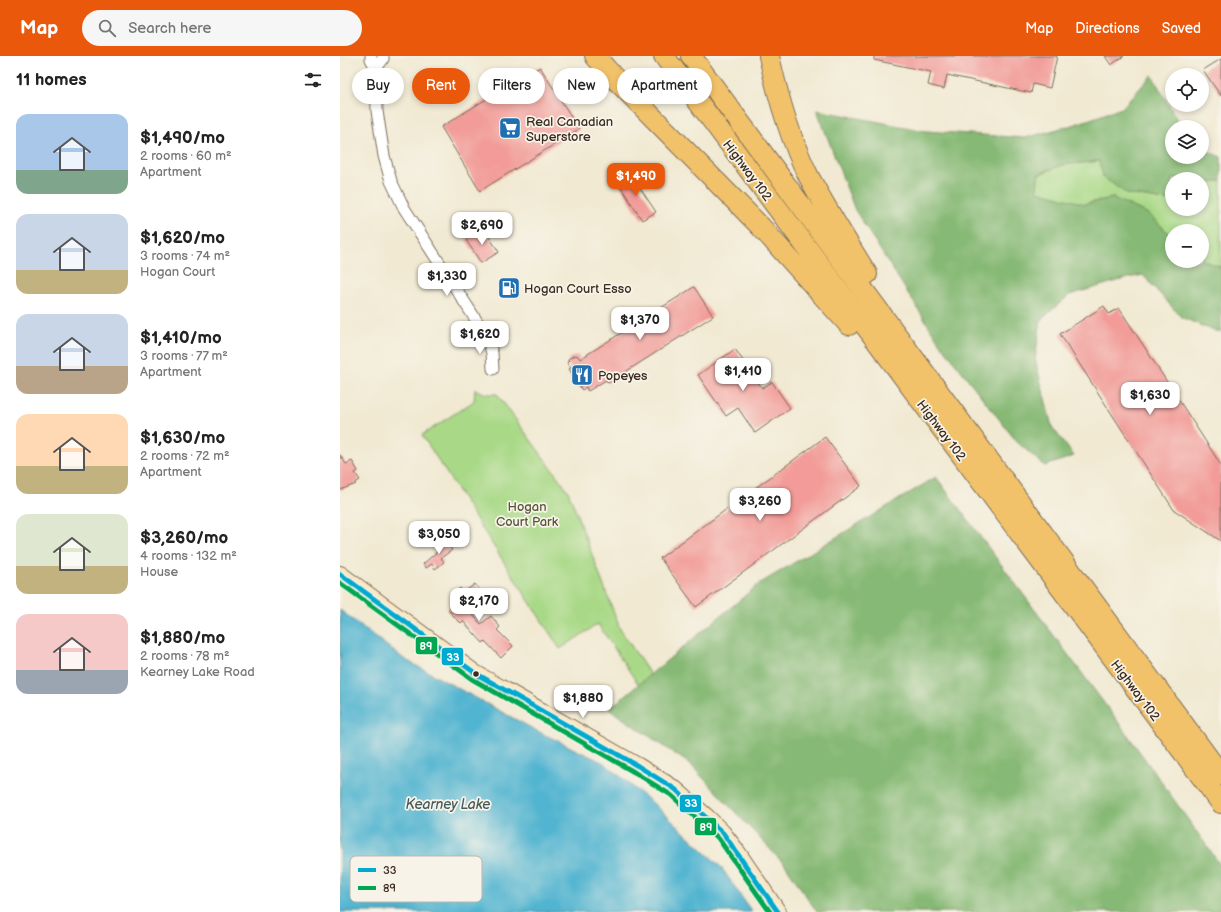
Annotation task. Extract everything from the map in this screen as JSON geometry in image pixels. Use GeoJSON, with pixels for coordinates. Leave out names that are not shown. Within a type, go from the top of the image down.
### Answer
{"type":"FeatureCollection","features":[{"type":"Feature","properties":{"kind":"highway"},"geometry":{"type":"LineString","coordinates":[[595,56],[623,87],[760,227],[917,397]]}},
{"type":"Feature","properties":{"kind":"highway","name":"Highway 102"},"geometry":{"type":"LineString","coordinates":[[664,56],[1221,803]]}},
{"type":"Feature","properties":{"kind":"highway","name":"Highway 102"},"geometry":{"type":"LineString","coordinates":[[691,56],[1221,775]]}},
{"type":"Feature","properties":{"kind":"highway"},"geometry":{"type":"LineString","coordinates":[[769,56],[791,134],[809,176],[832,218],[934,385]]}},
{"type":"Feature","properties":{"kind":"main road"},"geometry":{"type":"LineString","coordinates":[[340,574],[475,673],[638,766],[675,789],[723,833],[778,912]]}},
{"type":"Feature","properties":{"kind":"street"},"geometry":{"type":"LineString","coordinates":[[371,56],[370,59],[376,68],[383,59],[383,56]]}},
{"type":"Feature","properties":{"kind":"street"},"geometry":{"type":"LineString","coordinates":[[377,104],[384,156],[392,181],[404,208],[487,337],[492,353],[493,369]]}},
{"type":"Feature","properties":{"kind":"green space"},"geometry":{"type":"Polygon","coordinates":[[[1152,75],[1165,98],[1165,112],[1173,112],[1177,120],[1165,120],[1165,164],[1209,164],[1209,152],[1221,157],[1221,181],[1209,183],[1209,172],[1165,172],[1165,200],[1127,194],[1103,177],[1099,161],[1062,165],[1038,174],[1037,191],[1084,204],[1113,198],[1148,214],[1165,230],[1165,268],[1209,268],[1209,263],[1221,267],[1221,332],[1214,331],[1181,317],[1143,275],[1069,295],[1041,320],[1035,359],[1052,427],[1074,456],[1045,466],[1017,442],[939,342],[855,210],[817,110],[926,131],[1025,138],[1073,125],[1122,108],[1152,75]]]}},
{"type":"Feature","properties":{"kind":"green space"},"geometry":{"type":"Polygon","coordinates":[[[1100,161],[1127,194],[1165,200],[1165,216],[1209,216],[1209,183],[1221,181],[1221,267],[1209,263],[1209,224],[1165,224],[1165,230],[1148,214],[1113,198],[1084,204],[1037,191],[1038,175],[1062,165],[1100,161]]]}},
{"type":"Feature","properties":{"kind":"green space","name":"Hogan Court Park"},"geometry":{"type":"Polygon","coordinates":[[[475,389],[486,394],[497,394],[568,491],[620,629],[655,682],[642,690],[598,624],[560,649],[422,435],[474,401],[475,389]]]}},
{"type":"Feature","properties":{"kind":"green space"},"geometry":{"type":"Polygon","coordinates":[[[936,477],[1127,734],[1221,866],[1221,912],[817,912],[786,866],[690,764],[609,709],[759,584],[936,477]]]}},
{"type":"Feature","properties":{"kind":"water","name":"Kearney Lake"},"geometry":{"type":"Polygon","coordinates":[[[340,610],[404,659],[537,731],[604,763],[654,804],[721,867],[752,912],[340,912],[340,610]]]}},
{"type":"Feature","properties":{"kind":"building"},"geometry":{"type":"Polygon","coordinates":[[[874,56],[1057,56],[1050,88],[1033,84],[1031,93],[947,75],[944,89],[928,85],[931,72],[874,60],[874,56]]]}},
{"type":"Feature","properties":{"kind":"building"},"geometry":{"type":"Polygon","coordinates":[[[1105,56],[1124,56],[1111,65],[1105,56]]]}},
{"type":"Feature","properties":{"kind":"building"},"geometry":{"type":"Polygon","coordinates":[[[1221,59],[1221,96],[1209,79],[1209,68],[1206,68],[1221,59]]]}},
{"type":"Feature","properties":{"kind":"building","name":"Real Canadian Superstore"},"geometry":{"type":"Polygon","coordinates":[[[545,75],[553,88],[553,104],[563,104],[579,129],[480,191],[441,127],[478,104],[545,104],[545,75]]]}},
{"type":"Feature","properties":{"kind":"building"},"geometry":{"type":"Polygon","coordinates":[[[630,173],[656,212],[642,220],[617,181],[630,173]]]}},
{"type":"Feature","properties":{"kind":"building"},"geometry":{"type":"Polygon","coordinates":[[[484,229],[499,252],[481,263],[466,240],[484,229]]]}},
{"type":"Feature","properties":{"kind":"building"},"geometry":{"type":"Polygon","coordinates":[[[694,287],[713,316],[608,383],[606,380],[588,391],[586,387],[582,390],[569,369],[571,368],[567,362],[569,361],[568,359],[577,355],[580,359],[694,287]]]}},
{"type":"Feature","properties":{"kind":"building"},"geometry":{"type":"Polygon","coordinates":[[[1104,306],[1109,314],[1119,308],[1221,465],[1221,541],[1174,510],[1060,334],[1104,306]]]}},
{"type":"Feature","properties":{"kind":"building"},"geometry":{"type":"Polygon","coordinates":[[[735,349],[762,388],[772,382],[790,408],[755,433],[738,408],[726,416],[698,375],[735,349]]]}},
{"type":"Feature","properties":{"kind":"building"},"geometry":{"type":"Polygon","coordinates":[[[825,437],[861,486],[696,607],[660,558],[825,437]]]}},
{"type":"Feature","properties":{"kind":"building"},"geometry":{"type":"Polygon","coordinates":[[[340,455],[346,464],[352,461],[358,471],[355,473],[360,480],[355,483],[356,484],[340,490],[340,455]]]}},
{"type":"Feature","properties":{"kind":"building"},"geometry":{"type":"Polygon","coordinates":[[[445,540],[452,550],[441,558],[444,562],[435,569],[432,564],[426,568],[423,564],[439,550],[436,546],[445,540]]]}},
{"type":"Feature","properties":{"kind":"building"},"geometry":{"type":"Polygon","coordinates":[[[475,584],[482,593],[465,606],[481,624],[491,616],[500,627],[497,630],[513,646],[501,658],[485,641],[483,643],[463,621],[461,623],[458,621],[448,610],[457,601],[452,596],[460,588],[464,592],[475,584]]]}},
{"type":"Feature","properties":{"kind":"transit line","name":"33"},"geometry":{"type":"LineString","coordinates":[[340,574],[475,673],[638,766],[675,789],[723,833],[778,912]]}},
{"type":"Feature","properties":{"kind":"transit line","name":"89"},"geometry":{"type":"LineString","coordinates":[[340,583],[472,679],[634,772],[671,795],[718,838],[770,912]]}},
{"type":"Feature","properties":{"kind":"place","name":"Real Canadian Superstore"},"geometry":{"type":"Point","coordinates":[510,128]}},
{"type":"Feature","properties":{"kind":"place","name":"Hogan Court Esso"},"geometry":{"type":"Point","coordinates":[509,288]}},
{"type":"Feature","properties":{"kind":"place","name":"Popeyes"},"geometry":{"type":"Point","coordinates":[582,375]}}]}
